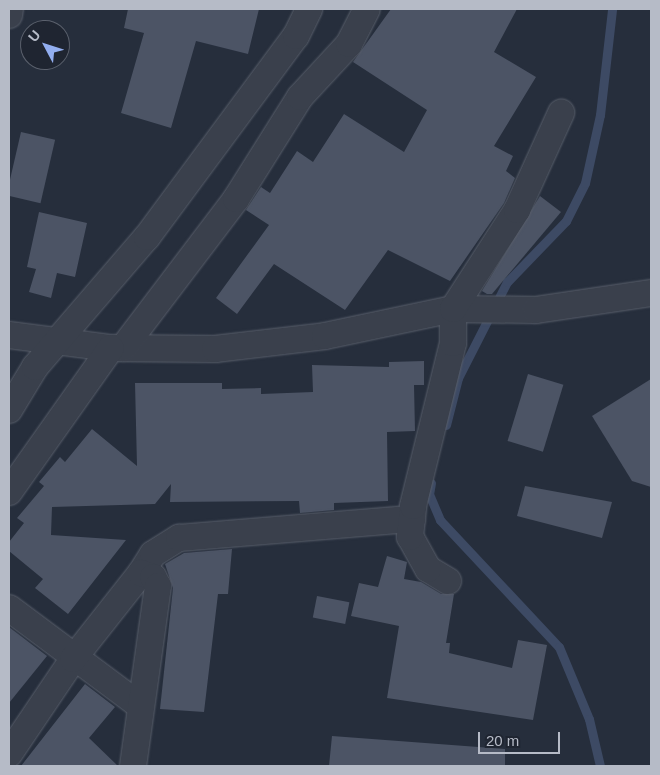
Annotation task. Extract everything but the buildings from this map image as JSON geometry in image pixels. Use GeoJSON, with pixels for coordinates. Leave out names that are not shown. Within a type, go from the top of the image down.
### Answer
{"type":"FeatureCollection","features":[{"type":"Feature","properties":{"kind":"street"},"geometry":{"type":"LineString","coordinates":[[9,16],[10,9]]}},
{"type":"Feature","properties":{"kind":"street"},"geometry":{"type":"LineString","coordinates":[[9,410],[56,342],[147,237],[296,36],[309,9]]}},
{"type":"Feature","properties":{"kind":"street"},"geometry":{"type":"LineString","coordinates":[[9,492],[117,348],[236,199],[300,97],[349,44],[367,9]]}},
{"type":"Feature","properties":{"kind":"street"},"geometry":{"type":"LineString","coordinates":[[448,581],[428,569],[418,555],[410,537],[412,519],[460,310],[517,210],[560,113]]}},
{"type":"Feature","properties":{"kind":"street"},"geometry":{"type":"LineString","coordinates":[[9,335],[117,348],[215,349],[307,338],[460,310],[536,310],[651,293]]}},
{"type":"Feature","properties":{"kind":"street"},"geometry":{"type":"LineString","coordinates":[[9,754],[73,659],[154,554],[179,538],[412,519]]}},
{"type":"Feature","properties":{"kind":"street"},"geometry":{"type":"LineString","coordinates":[[133,766],[139,705],[158,586],[153,577],[141,573]]}},
{"type":"Feature","properties":{"kind":"street"},"geometry":{"type":"LineString","coordinates":[[9,608],[73,659],[139,705]]}},
{"type":"Feature","properties":{"kind":"waterway"},"geometry":{"type":"LineString","coordinates":[[446,425],[458,378],[507,282],[566,221],[585,183],[600,115],[612,9]]}},
{"type":"Feature","properties":{"kind":"waterway"},"geometry":{"type":"LineString","coordinates":[[431,483],[429,494],[440,520],[559,647],[589,719],[600,766]]}}]}
